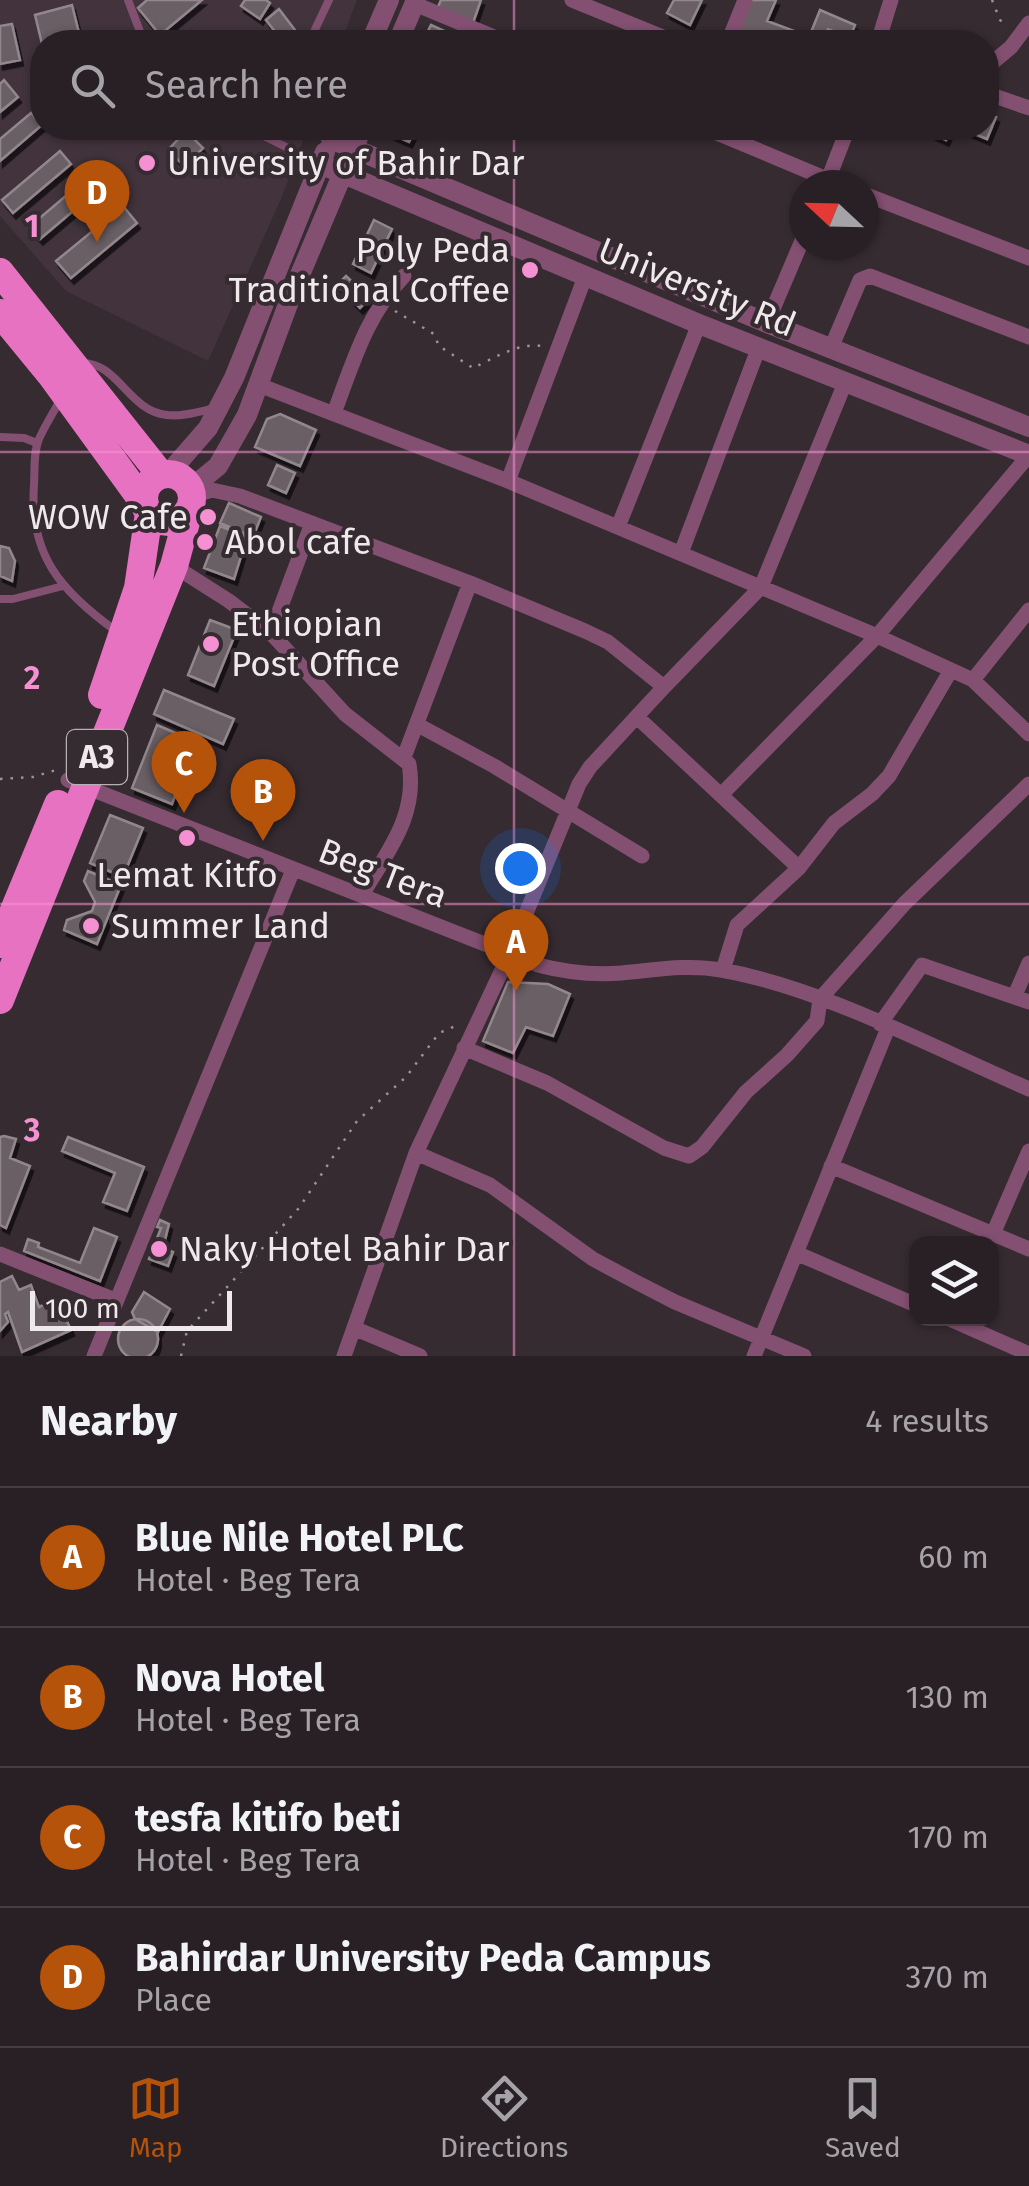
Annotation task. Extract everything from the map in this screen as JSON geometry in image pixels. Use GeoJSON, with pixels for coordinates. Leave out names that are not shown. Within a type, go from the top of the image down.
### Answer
{"type":"FeatureCollection","features":[{"type":"Feature","properties":{"kind":"highway"},"geometry":{"type":"LineString","coordinates":[[0,272],[180,489],[174,522],[156,520],[64,392],[0,313]]}},
{"type":"Feature","properties":{"kind":"highway","name":"A3"},"geometry":{"type":"LineString","coordinates":[[0,944],[6,913],[77,774],[174,566],[180,489],[148,486],[143,564],[124,637],[77,774],[0,1000]]}},
{"type":"Feature","properties":{"kind":"street"},"geometry":{"type":"LineString","coordinates":[[376,30],[388,0]]}},
{"type":"Feature","properties":{"kind":"street"},"geometry":{"type":"LineString","coordinates":[[572,0],[646,30]]}},
{"type":"Feature","properties":{"kind":"street"},"geometry":{"type":"LineString","coordinates":[[733,30],[744,0]]}},
{"type":"Feature","properties":{"kind":"street"},"geometry":{"type":"LineString","coordinates":[[882,30],[891,0]]}},
{"type":"Feature","properties":{"kind":"street"},"geometry":{"type":"LineString","coordinates":[[402,30],[412,1],[478,30]]}},
{"type":"Feature","properties":{"kind":"street"},"geometry":{"type":"LineString","coordinates":[[999,55],[1025,29]]}},
{"type":"Feature","properties":{"kind":"street"},"geometry":{"type":"LineString","coordinates":[[999,98],[1029,108]]}},
{"type":"Feature","properties":{"kind":"street"},"geometry":{"type":"LineString","coordinates":[[180,489],[192,450],[234,378],[330,140]]}},
{"type":"Feature","properties":{"kind":"street"},"geometry":{"type":"LineString","coordinates":[[180,489],[218,466],[233,443],[357,140]]}},
{"type":"Feature","properties":{"kind":"street","name":"University Rd"},"geometry":{"type":"LineString","coordinates":[[362,140],[767,323],[1029,427]]}},
{"type":"Feature","properties":{"kind":"street"},"geometry":{"type":"LineString","coordinates":[[733,140],[802,170]]}},
{"type":"Feature","properties":{"kind":"street"},"geometry":{"type":"LineString","coordinates":[[836,170],[845,140]]}},
{"type":"Feature","properties":{"kind":"street","name":"University Rd"},"geometry":{"type":"LineString","coordinates":[[320,164],[698,324],[1029,455]]}},
{"type":"Feature","properties":{"kind":"street"},"geometry":{"type":"LineString","coordinates":[[879,200],[1029,258]]}},
{"type":"Feature","properties":{"kind":"street"},"geometry":{"type":"LineString","coordinates":[[681,553],[794,260]]}},
{"type":"Feature","properties":{"kind":"street"},"geometry":{"type":"LineString","coordinates":[[334,413],[367,324],[404,276]]}},
{"type":"Feature","properties":{"kind":"street"},"geometry":{"type":"LineString","coordinates":[[831,348],[860,280],[870,276],[1029,337]]}},
{"type":"Feature","properties":{"kind":"street"},"geometry":{"type":"LineString","coordinates":[[508,481],[584,277]]}},
{"type":"Feature","properties":{"kind":"street"},"geometry":{"type":"LineString","coordinates":[[618,527],[698,324]]}},
{"type":"Feature","properties":{"kind":"street"},"geometry":{"type":"LineString","coordinates":[[234,378],[259,384],[508,481],[877,636],[973,680],[1029,734]]}},
{"type":"Feature","properties":{"kind":"street"},"geometry":{"type":"LineString","coordinates":[[344,1356],[416,1153],[510,955],[584,775],[761,587],[845,383]]}},
{"type":"Feature","properties":{"kind":"street"},"geometry":{"type":"LineString","coordinates":[[721,796],[877,636],[1029,455]]}},
{"type":"Feature","properties":{"kind":"street"},"geometry":{"type":"LineString","coordinates":[[180,489],[227,492],[470,583],[608,642],[664,686]]}},
{"type":"Feature","properties":{"kind":"street"},"geometry":{"type":"LineString","coordinates":[[271,634],[312,523]]}},
{"type":"Feature","properties":{"kind":"street"},"geometry":{"type":"LineString","coordinates":[[174,566],[271,634],[345,714],[409,764],[410,808],[362,895]]}},
{"type":"Feature","properties":{"kind":"street"},"geometry":{"type":"LineString","coordinates":[[404,757],[470,583]]}},
{"type":"Feature","properties":{"kind":"street"},"geometry":{"type":"LineString","coordinates":[[973,680],[1029,610]]}},
{"type":"Feature","properties":{"kind":"street"},"geometry":{"type":"LineString","coordinates":[[723,970],[737,925],[798,868],[834,824],[889,776],[951,670]]}},
{"type":"Feature","properties":{"kind":"street"},"geometry":{"type":"LineString","coordinates":[[637,717],[798,868]]}},
{"type":"Feature","properties":{"kind":"street"},"geometry":{"type":"LineString","coordinates":[[418,725],[642,856]]}},
{"type":"Feature","properties":{"kind":"street","name":"Beg Tera"},"geometry":{"type":"LineString","coordinates":[[77,774],[294,870],[538,966],[618,974],[672,966],[723,970],[820,999],[1029,1089]]}},
{"type":"Feature","properties":{"kind":"street"},"geometry":{"type":"LineString","coordinates":[[464,1048],[547,1083],[664,1148],[689,1156],[702,1147],[746,1092],[817,1021],[820,999],[905,903],[1029,784]]}},
{"type":"Feature","properties":{"kind":"street"},"geometry":{"type":"LineString","coordinates":[[94,1356],[294,870]]}},
{"type":"Feature","properties":{"kind":"street"},"geometry":{"type":"LineString","coordinates":[[754,1356],[884,1026],[922,965],[1022,998],[1029,963]]}},
{"type":"Feature","properties":{"kind":"street"},"geometry":{"type":"LineString","coordinates":[[993,1234],[1029,1151]]}},
{"type":"Feature","properties":{"kind":"street"},"geometry":{"type":"LineString","coordinates":[[416,1153],[490,1185],[593,1258],[634,1281],[804,1356]]}},
{"type":"Feature","properties":{"kind":"street"},"geometry":{"type":"LineString","coordinates":[[831,1166],[1029,1249]]}},
{"type":"Feature","properties":{"kind":"street"},"geometry":{"type":"LineString","coordinates":[[796,1253],[909,1303]]}},
{"type":"Feature","properties":{"kind":"street"},"geometry":{"type":"LineString","coordinates":[[0,1254],[115,1300]]}},
{"type":"Feature","properties":{"kind":"street"},"geometry":{"type":"LineString","coordinates":[[964,1326],[1029,1354]]}},
{"type":"Feature","properties":{"kind":"street"},"geometry":{"type":"LineString","coordinates":[[356,1328],[420,1356]]}},
{"type":"Feature","properties":{"kind":"lane"},"geometry":{"type":"LineString","coordinates":[[128,0],[139,30]]}},
{"type":"Feature","properties":{"kind":"lane"},"geometry":{"type":"LineString","coordinates":[[315,30],[329,0]]}},
{"type":"Feature","properties":{"kind":"lane"},"geometry":{"type":"LineString","coordinates":[[272,140],[320,164]]}},
{"type":"Feature","properties":{"kind":"lane"},"geometry":{"type":"LineString","coordinates":[[74,363],[101,366],[136,403],[152,411],[170,416],[220,407]]}},
{"type":"Feature","properties":{"kind":"lane"},"geometry":{"type":"LineString","coordinates":[[64,392],[37,443],[33,494],[36,528],[44,557],[62,586],[124,637]]}},
{"type":"Feature","properties":{"kind":"lane"},"geometry":{"type":"LineString","coordinates":[[0,428],[4,437],[37,443]]}},
{"type":"Feature","properties":{"kind":"lane"},"geometry":{"type":"LineString","coordinates":[[0,598],[27,596],[62,586]]}},
{"type":"Feature","properties":{"kind":"path"},"geometry":{"type":"LineString","coordinates":[[992,0],[1000,20],[1025,29]]}},
{"type":"Feature","properties":{"kind":"path"},"geometry":{"type":"LineString","coordinates":[[380,303],[434,334],[439,346],[474,368],[506,353],[540,344],[556,352]]}},
{"type":"Feature","properties":{"kind":"path"},"geometry":{"type":"LineString","coordinates":[[0,779],[54,771],[77,774]]}},
{"type":"Feature","properties":{"kind":"path"},"geometry":{"type":"LineString","coordinates":[[180,1356],[187,1332],[298,1208],[357,1121],[406,1077],[439,1033],[459,1024],[475,1024]]}},
{"type":"Feature","properties":{"kind":"shaded area","name":"University of Bahir Dar"},"geometry":{"type":"Polygon","coordinates":[[[0,0],[357,0],[346,30],[30,30],[30,140],[303,140],[208,361],[66,291],[0,216],[0,0]]]}},
{"type":"Feature","properties":{"kind":"building"},"geometry":{"type":"Polygon","coordinates":[[[147,0],[202,0],[166,30],[156,30],[138,8],[147,0]]]}},
{"type":"Feature","properties":{"kind":"building"},"geometry":{"type":"Polygon","coordinates":[[[245,0],[270,3],[260,19],[241,6],[245,0]]]}},
{"type":"Feature","properties":{"kind":"building"},"geometry":{"type":"Polygon","coordinates":[[[441,0],[481,0],[473,23],[437,9],[441,0]]]}},
{"type":"Feature","properties":{"kind":"building"},"geometry":{"type":"Polygon","coordinates":[[[674,0],[702,0],[690,25],[667,13],[674,0]]]}},
{"type":"Feature","properties":{"kind":"building"},"geometry":{"type":"Polygon","coordinates":[[[741,0],[776,0],[767,21],[792,30],[733,30],[741,0]]]}},
{"type":"Feature","properties":{"kind":"building"},"geometry":{"type":"Polygon","coordinates":[[[72,5],[78,30],[39,30],[35,15],[72,5]]]}},
{"type":"Feature","properties":{"kind":"building"},"geometry":{"type":"Polygon","coordinates":[[[279,9],[295,30],[274,30],[266,20],[279,9]]]}},
{"type":"Feature","properties":{"kind":"building"},"geometry":{"type":"Polygon","coordinates":[[[820,10],[855,25],[853,30],[812,30],[820,10]]]}},
{"type":"Feature","properties":{"kind":"building"},"geometry":{"type":"Polygon","coordinates":[[[12,24],[20,60],[0,64],[0,26],[12,24]]]}},
{"type":"Feature","properties":{"kind":"building"},"geometry":{"type":"Polygon","coordinates":[[[4,80],[18,97],[0,112],[0,84],[4,80]]]}},
{"type":"Feature","properties":{"kind":"building"},"geometry":{"type":"Polygon","coordinates":[[[30,114],[30,135],[0,161],[0,139],[30,114]]]}},
{"type":"Feature","properties":{"kind":"building"},"geometry":{"type":"Polygon","coordinates":[[[177,140],[195,140],[203,148],[185,167],[168,150],[177,140]]]}},
{"type":"Feature","properties":{"kind":"building"},"geometry":{"type":"Polygon","coordinates":[[[60,151],[71,164],[13,213],[2,200],[60,151]]]}},
{"type":"Feature","properties":{"kind":"building"},"geometry":{"type":"Polygon","coordinates":[[[87,178],[98,190],[40,239],[29,227],[87,178]]]}},
{"type":"Feature","properties":{"kind":"building"},"geometry":{"type":"Polygon","coordinates":[[[123,206],[137,223],[71,278],[56,261],[123,206]]]}},
{"type":"Feature","properties":{"kind":"building"},"geometry":{"type":"Polygon","coordinates":[[[374,220],[392,229],[371,273],[353,264],[374,220]]]}},
{"type":"Feature","properties":{"kind":"building"},"geometry":{"type":"Polygon","coordinates":[[[346,276],[370,298],[360,308],[337,285],[346,276]]]}},
{"type":"Feature","properties":{"kind":"building"},"geometry":{"type":"Polygon","coordinates":[[[280,414],[316,430],[300,466],[255,447],[267,419],[280,414]]]}},
{"type":"Feature","properties":{"kind":"building"},"geometry":{"type":"Polygon","coordinates":[[[277,465],[295,473],[286,493],[268,485],[277,465]]]}},
{"type":"Feature","properties":{"kind":"building"},"geometry":{"type":"Polygon","coordinates":[[[229,503],[261,517],[253,537],[220,523],[229,503]]]}},
{"type":"Feature","properties":{"kind":"building"},"geometry":{"type":"Polygon","coordinates":[[[220,526],[247,537],[234,579],[204,568],[220,526]]]}},
{"type":"Feature","properties":{"kind":"building"},"geometry":{"type":"Polygon","coordinates":[[[0,546],[9,548],[15,561],[12,581],[0,576],[0,546]]]}},
{"type":"Feature","properties":{"kind":"building"},"geometry":{"type":"Polygon","coordinates":[[[210,620],[237,630],[214,686],[188,675],[210,620]]]}},
{"type":"Feature","properties":{"kind":"building"},"geometry":{"type":"Polygon","coordinates":[[[164,690],[234,719],[223,744],[154,714],[164,690]]]}},
{"type":"Feature","properties":{"kind":"building"},"geometry":{"type":"Polygon","coordinates":[[[157,725],[178,734],[166,761],[166,775],[181,780],[172,804],[132,788],[157,725]]]}},
{"type":"Feature","properties":{"kind":"building"},"geometry":{"type":"Polygon","coordinates":[[[110,815],[143,828],[123,877],[90,863],[110,815]]]}},
{"type":"Feature","properties":{"kind":"building"},"geometry":{"type":"Polygon","coordinates":[[[88,871],[121,885],[97,944],[64,930],[67,920],[92,911],[95,902],[84,881],[88,871]]]}},
{"type":"Feature","properties":{"kind":"building"},"geometry":{"type":"Polygon","coordinates":[[[508,982],[548,984],[570,994],[553,1036],[526,1027],[513,1053],[483,1041],[508,982]]]}},
{"type":"Feature","properties":{"kind":"building"},"geometry":{"type":"Polygon","coordinates":[[[0,1137],[16,1139],[10,1158],[30,1166],[6,1228],[0,1225],[0,1137]]]}},
{"type":"Feature","properties":{"kind":"building"},"geometry":{"type":"Polygon","coordinates":[[[68,1137],[144,1167],[127,1211],[103,1202],[115,1173],[62,1151],[68,1137]]]}},
{"type":"Feature","properties":{"kind":"building"},"geometry":{"type":"Polygon","coordinates":[[[160,1220],[169,1224],[163,1248],[173,1252],[168,1266],[149,1259],[161,1228],[157,1227],[160,1220]]]}},
{"type":"Feature","properties":{"kind":"building"},"geometry":{"type":"Polygon","coordinates":[[[94,1228],[117,1237],[100,1281],[24,1251],[28,1239],[39,1243],[38,1247],[80,1263],[94,1228]]]}},
{"type":"Feature","properties":{"kind":"building"},"geometry":{"type":"Polygon","coordinates":[[[12,1276],[19,1290],[31,1285],[39,1307],[57,1299],[71,1330],[22,1352],[8,1312],[8,1322],[0,1331],[0,1282],[12,1276]]]}},
{"type":"Feature","properties":{"kind":"building"},"geometry":{"type":"Polygon","coordinates":[[[144,1292],[170,1309],[158,1332],[135,1319],[132,1312],[144,1292]]]}},
{"type":"Feature","properties":{"kind":"building"},"geometry":{"type":"Polygon","coordinates":[[[130,1320],[146,1320],[157,1331],[157,1347],[148,1356],[128,1356],[119,1347],[119,1331],[130,1320]]]}},
{"type":"Feature","properties":{"kind":"place","name":"University of Bahir Dar"},"geometry":{"type":"Point","coordinates":[147,163]}},
{"type":"Feature","properties":{"kind":"place","name":"Bahirdar University Peda Campus"},"geometry":{"type":"Point","coordinates":[97,242]}},
{"type":"Feature","properties":{"kind":"place","name":"Poly Peda Traditional Coffee"},"geometry":{"type":"Point","coordinates":[530,270]}},
{"type":"Feature","properties":{"kind":"place","name":"WOW Cafe"},"geometry":{"type":"Point","coordinates":[208,517]}},
{"type":"Feature","properties":{"kind":"place","name":"Abol cafe"},"geometry":{"type":"Point","coordinates":[205,542]}},
{"type":"Feature","properties":{"kind":"place","name":"Ethiopian Post Office"},"geometry":{"type":"Point","coordinates":[211,644]}},
{"type":"Feature","properties":{"kind":"place","name":"tesfa kitifo beti"},"geometry":{"type":"Point","coordinates":[184,813]}},
{"type":"Feature","properties":{"kind":"place","name":"Lemat Kitfo"},"geometry":{"type":"Point","coordinates":[187,838]}},
{"type":"Feature","properties":{"kind":"place","name":"Nova Hotel"},"geometry":{"type":"Point","coordinates":[263,841]}},
{"type":"Feature","properties":{"kind":"place","name":"Summer Land"},"geometry":{"type":"Point","coordinates":[91,926]}},
{"type":"Feature","properties":{"kind":"place","name":"Blue Nile Hotel PLC"},"geometry":{"type":"Point","coordinates":[516,991]}},
{"type":"Feature","properties":{"kind":"place","name":"Naky Hotel Bahir Dar"},"geometry":{"type":"Point","coordinates":[159,1249]}}]}
